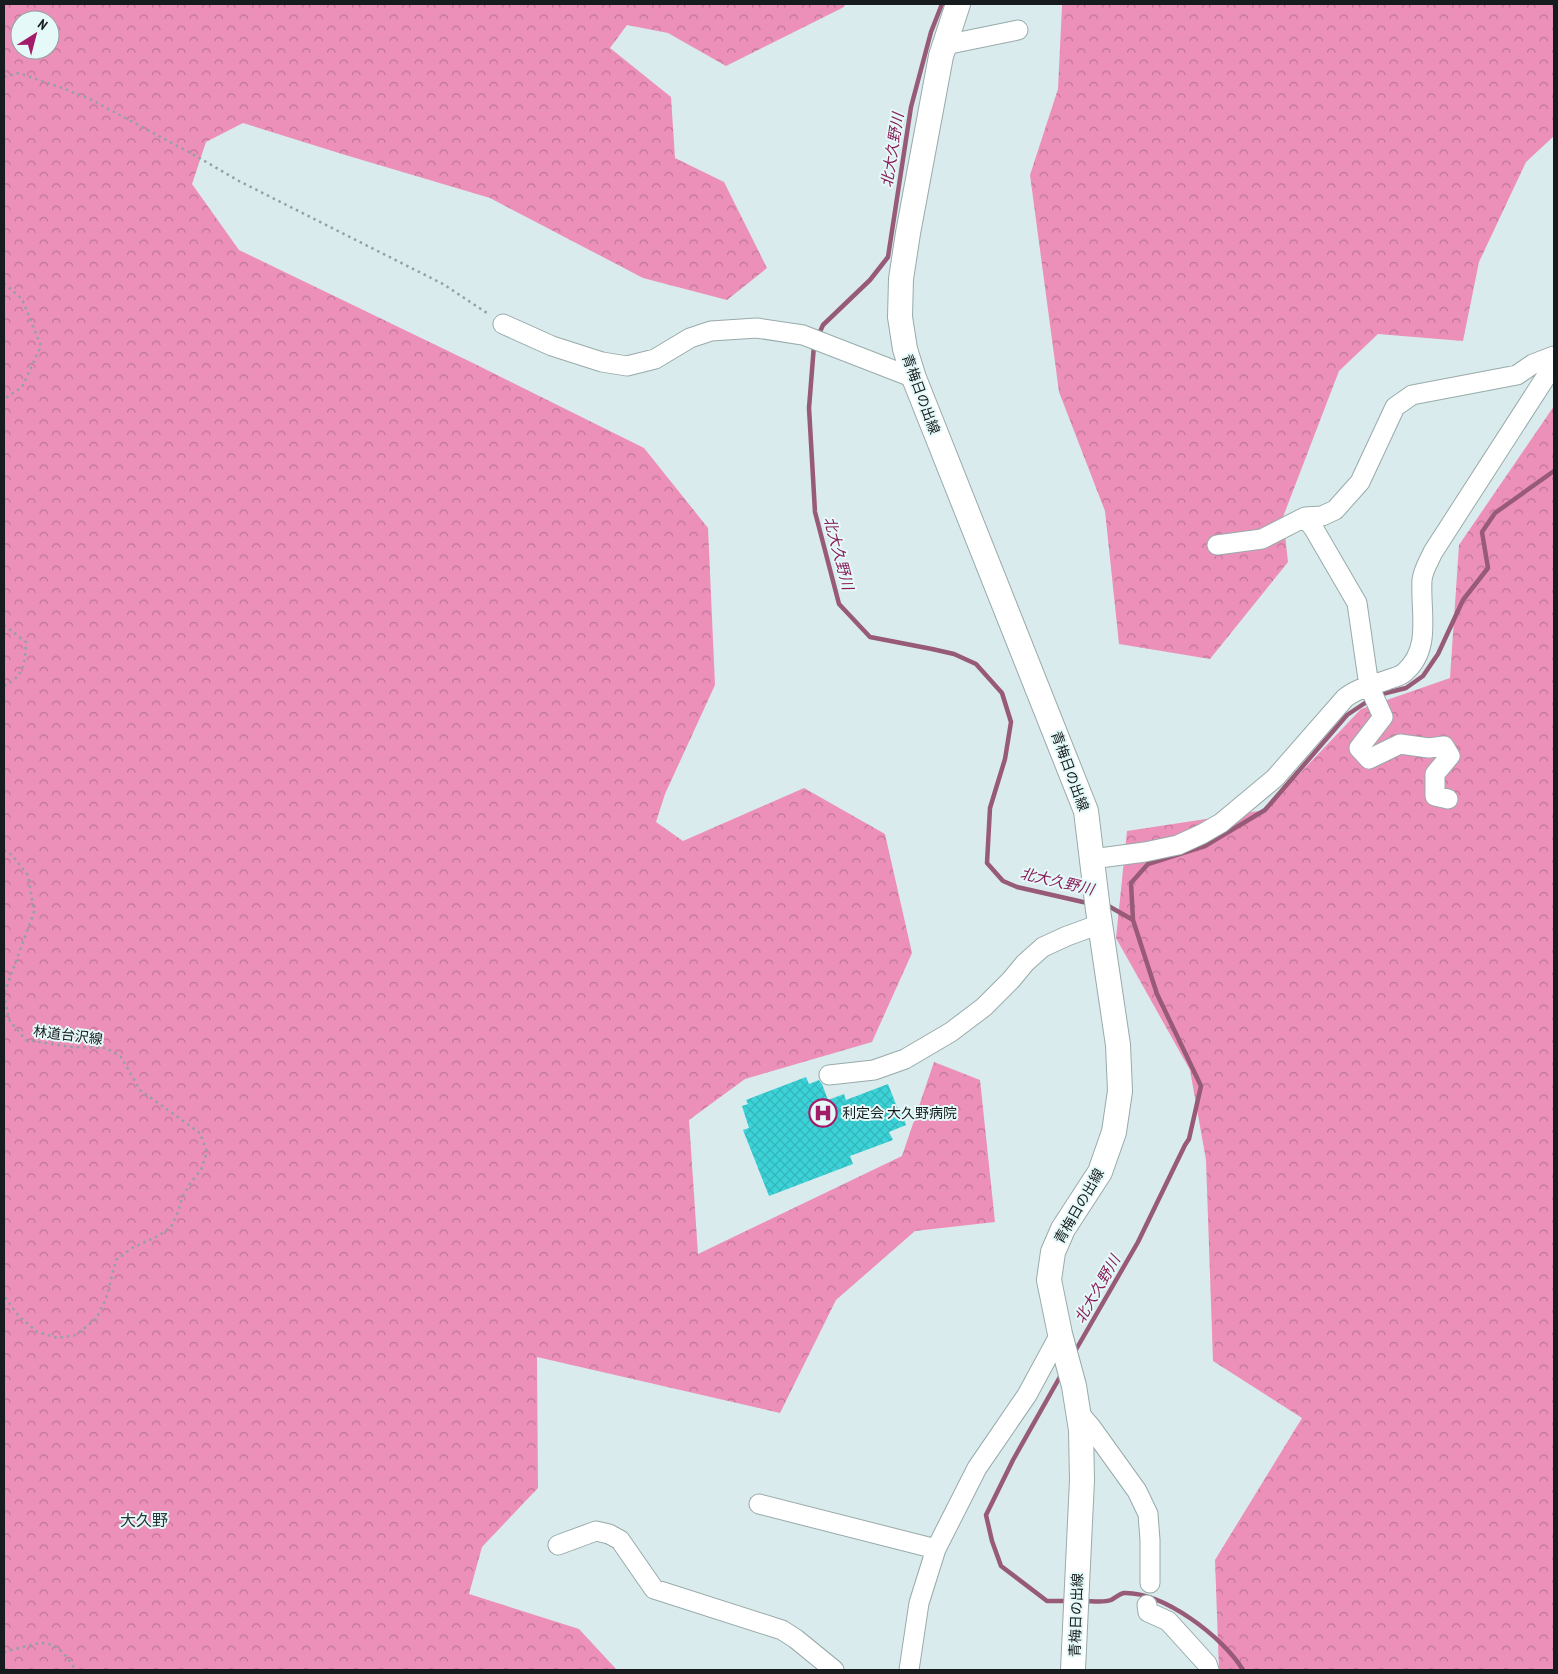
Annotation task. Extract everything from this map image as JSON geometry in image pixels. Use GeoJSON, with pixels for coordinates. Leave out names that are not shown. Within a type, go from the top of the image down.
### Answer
{"type":"FeatureCollection","features":[{"type":"Feature","properties":{"kind":"main road","name":"青梅日の出線"},"geometry":{"type":"LineString","coordinates":[[958,4],[941,56],[908,233],[901,279],[900,317],[905,349],[914,378],[1086,811],[1118,1045],[1120,1091],[1114,1132],[1100,1172],[1063,1229],[1053,1252],[1049,1280],[1081,1430],[1082,1480],[1073,1670]]}},
{"type":"Feature","properties":{"kind":"street"},"geometry":{"type":"LineString","coordinates":[[944,45],[1018,30]]}},
{"type":"Feature","properties":{"kind":"street"},"geometry":{"type":"LineString","coordinates":[[503,324],[552,346],[602,362],[627,366],[656,359],[690,338],[711,331],[757,328],[807,336],[914,378]]}},
{"type":"Feature","properties":{"kind":"street"},"geometry":{"type":"LineString","coordinates":[[1217,545],[1262,539],[1305,518],[1322,516],[1336,510],[1360,482],[1395,407],[1412,395],[1517,375],[1533,364],[1554,356]]}},
{"type":"Feature","properties":{"kind":"street"},"geometry":{"type":"LineString","coordinates":[[1092,858],[1145,852],[1178,845],[1221,823],[1275,778],[1345,698],[1353,692],[1404,674],[1417,660],[1421,645],[1424,627],[1422,579],[1426,565],[1554,367]]}},
{"type":"Feature","properties":{"kind":"street"},"geometry":{"type":"LineString","coordinates":[[1305,518],[1314,529],[1357,602],[1369,686],[1382,717],[1360,748],[1369,759],[1400,744],[1429,748],[1444,746],[1450,756],[1436,774],[1435,796],[1448,799]]}},
{"type":"Feature","properties":{"kind":"street"},"geometry":{"type":"LineString","coordinates":[[829,1075],[874,1070],[905,1059],[951,1032],[984,1007],[1012,980],[1025,963],[1043,947],[1067,936],[1098,909]]}},
{"type":"Feature","properties":{"kind":"street"},"geometry":{"type":"LineString","coordinates":[[909,1670],[919,1603],[936,1549],[977,1468],[1062,1343]]}},
{"type":"Feature","properties":{"kind":"street"},"geometry":{"type":"LineString","coordinates":[[1078,1412],[1091,1426],[1137,1492],[1148,1514],[1150,1584]]}},
{"type":"Feature","properties":{"kind":"street"},"geometry":{"type":"LineString","coordinates":[[759,1504],[936,1549]]}},
{"type":"Feature","properties":{"kind":"street"},"geometry":{"type":"LineString","coordinates":[[558,1545],[596,1532],[609,1534],[620,1540],[654,1589],[782,1630],[834,1670]]}},
{"type":"Feature","properties":{"kind":"street"},"geometry":{"type":"LineString","coordinates":[[1147,1605],[1148,1612],[1168,1621],[1208,1664],[1209,1670]]}},
{"type":"Feature","properties":{"kind":"path"},"geometry":{"type":"LineString","coordinates":[[4,77],[19,74],[81,95],[281,203],[443,284],[503,324]]}},
{"type":"Feature","properties":{"kind":"path"},"geometry":{"type":"LineString","coordinates":[[4,282],[22,299],[40,346],[22,387],[4,399]]}},
{"type":"Feature","properties":{"kind":"path"},"geometry":{"type":"LineString","coordinates":[[4,625],[26,642],[24,666],[12,682],[4,686]]}},
{"type":"Feature","properties":{"kind":"path","name":"林道台沢線"},"geometry":{"type":"LineString","coordinates":[[4,850],[12,855],[28,875],[34,912],[4,994],[9,1020],[26,1040],[71,1047],[106,1048],[121,1057],[140,1090],[200,1133],[207,1152],[201,1170],[191,1182],[182,1198],[171,1227],[158,1236],[132,1248],[116,1260],[106,1299],[96,1319],[76,1335],[58,1338],[37,1332],[18,1315],[4,1296]]}},
{"type":"Feature","properties":{"kind":"path"},"geometry":{"type":"LineString","coordinates":[[4,1652],[43,1643],[56,1648],[69,1658],[75,1670]]}},
{"type":"Feature","properties":{"kind":"green space"},"geometry":{"type":"Polygon","coordinates":[[[4,4],[845,4],[844,7],[726,66],[668,33],[627,25],[610,48],[671,97],[675,158],[724,182],[767,268],[727,300],[643,278],[490,198],[243,123],[206,142],[192,184],[239,250],[644,448],[708,528],[715,685],[665,794],[656,822],[683,841],[804,788],[885,834],[912,953],[872,1042],[745,1079],[689,1120],[698,1254],[902,1156],[934,1062],[980,1080],[995,1222],[915,1231],[836,1300],[780,1413],[537,1357],[538,1488],[482,1547],[469,1594],[579,1629],[617,1670],[4,1670],[4,4]]]}},
{"type":"Feature","properties":{"kind":"green space"},"geometry":{"type":"Polygon","coordinates":[[[1063,4],[1554,4],[1554,136],[1526,162],[1479,262],[1463,341],[1378,334],[1339,371],[1283,517],[1288,562],[1210,659],[1119,644],[1105,511],[1059,392],[1030,175],[1058,89],[1063,4]]]}},
{"type":"Feature","properties":{"kind":"green space"},"geometry":{"type":"Polygon","coordinates":[[[1554,406],[1554,1670],[1219,1670],[1215,1560],[1302,1418],[1213,1361],[1206,1160],[1190,1070],[1116,938],[1127,831],[1265,810],[1361,709],[1450,678],[1459,545],[1554,406]]]}},
{"type":"Feature","properties":{"kind":"building"},"geometry":{"type":"Polygon","coordinates":[[[806,1077],[809,1084],[819,1080],[828,1100],[844,1094],[846,1100],[888,1084],[906,1125],[889,1132],[893,1140],[850,1156],[853,1164],[769,1196],[743,1130],[749,1128],[742,1106],[748,1104],[746,1100],[806,1077]]]}},
{"type":"Feature","properties":{"kind":"waterway","name":"北大久野川"},"geometry":{"type":"LineString","coordinates":[[818,336],[823,325],[870,280],[888,257],[911,107],[931,32],[942,4]]}},
{"type":"Feature","properties":{"kind":"waterway","name":"北大久野川"},"geometry":{"type":"LineString","coordinates":[[814,345],[809,408],[815,512],[839,604],[870,637],[954,654],[976,664],[1002,693],[1011,722],[1005,759],[990,808],[987,863],[1003,881],[1017,887],[1090,903]]}},
{"type":"Feature","properties":{"kind":"waterway"},"geometry":{"type":"LineString","coordinates":[[1378,695],[1406,688],[1423,676],[1438,654],[1463,600],[1488,568],[1482,532],[1495,513],[1554,471]]}},
{"type":"Feature","properties":{"kind":"waterway"},"geometry":{"type":"LineString","coordinates":[[1133,920],[1131,883],[1148,864],[1205,846],[1265,810],[1347,715],[1371,699]]}},
{"type":"Feature","properties":{"kind":"waterway","name":"北大久野川"},"geometry":{"type":"LineString","coordinates":[[1074,1353],[1138,1242],[1189,1139],[1201,1086],[1157,994],[1133,920],[1105,904]]}},
{"type":"Feature","properties":{"kind":"waterway","name":"北大久野川"},"geometry":{"type":"LineString","coordinates":[[1061,1375],[1013,1460],[986,1515],[992,1541],[1001,1566],[1047,1601],[1069,1601]]}},
{"type":"Feature","properties":{"kind":"waterway","name":"北大久野川"},"geometry":{"type":"LineString","coordinates":[[1084,1601],[1108,1601],[1124,1593],[1157,1600],[1174,1608],[1207,1631],[1222,1644],[1243,1670]]}},
{"type":"Feature","properties":{"kind":"place","name":"利定会 大久野病院"},"geometry":{"type":"Point","coordinates":[823,1113]}},
{"type":"Feature","properties":{"kind":"district","name":"大久野"},"geometry":{"type":"Point","coordinates":[144,1520]}}]}
